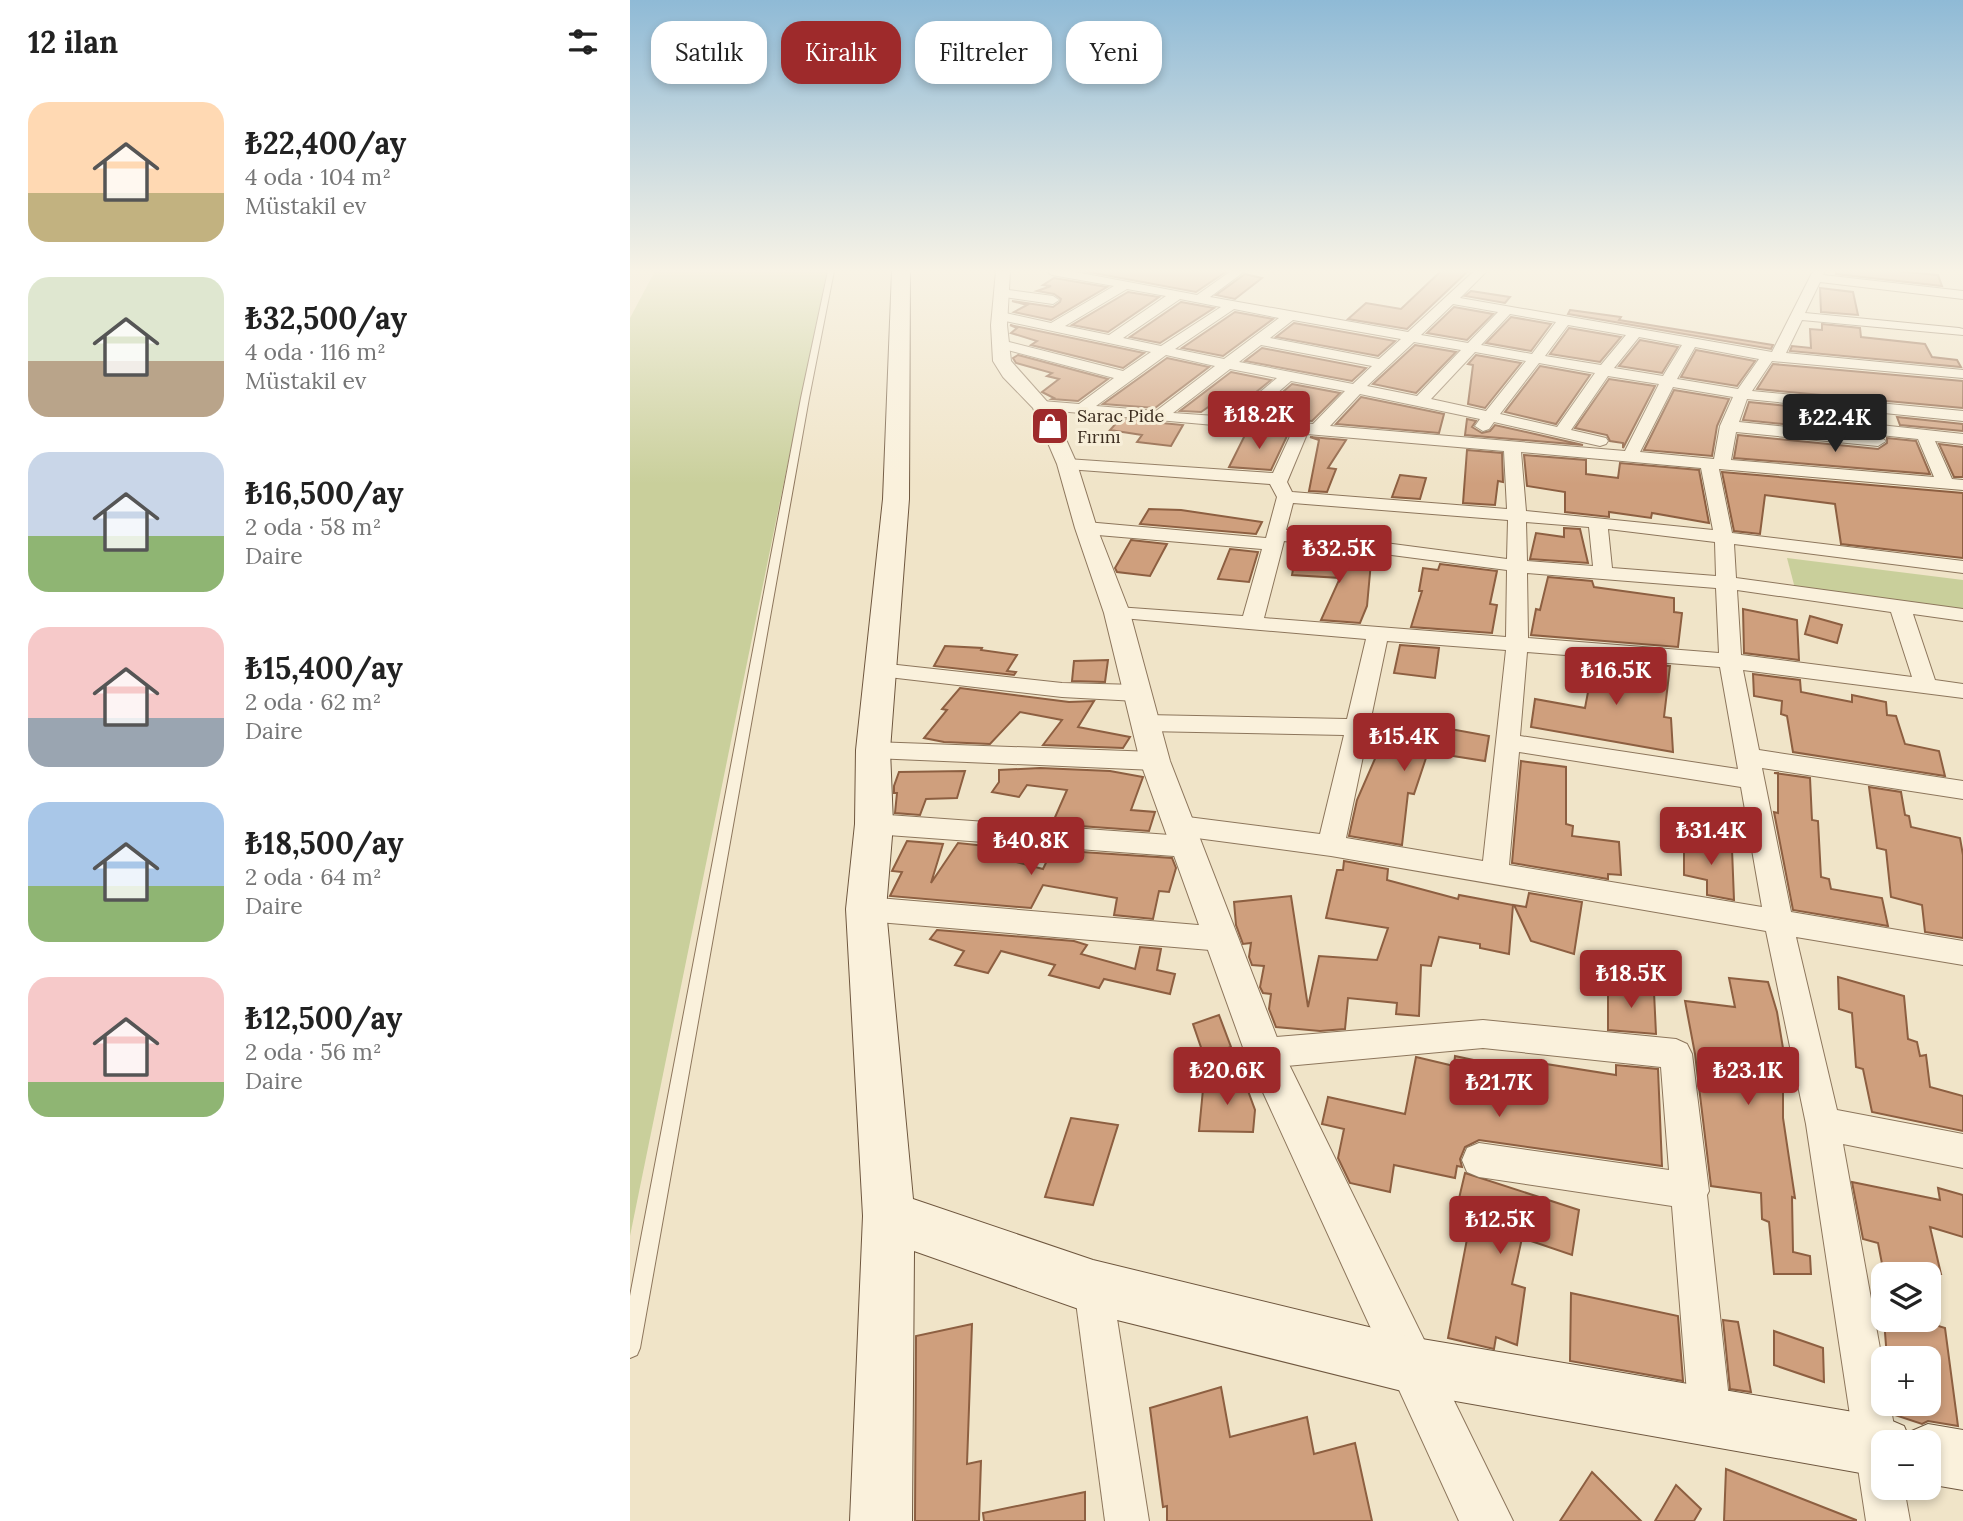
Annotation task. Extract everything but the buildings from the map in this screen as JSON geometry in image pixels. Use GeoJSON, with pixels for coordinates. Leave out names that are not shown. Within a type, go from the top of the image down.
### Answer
{"type":"FeatureCollection","features":[{"type":"Feature","properties":{"kind":"main road"},"geometry":{"type":"LineString","coordinates":[[881,1521],[889,1216],[866,909],[874,824],[873,750],[879,670],[897,499],[900,342]]}},
{"type":"Feature","properties":{"kind":"main road"},"geometry":{"type":"LineString","coordinates":[[889,1216],[1093,1287],[1410,1365],[1710,1418],[1871,1459]]}},
{"type":"Feature","properties":{"kind":"main road"},"geometry":{"type":"LineString","coordinates":[[1941,1461],[1963,1460]]}},
{"type":"Feature","properties":{"kind":"street"},"geometry":{"type":"LineString","coordinates":[[1002,342],[1002,361],[1009,373],[1042,406],[1067,464],[1117,613],[1155,761],[1264,1053],[1486,1521]]}},
{"type":"Feature","properties":{"kind":"street"},"geometry":{"type":"LineString","coordinates":[[1065,342],[1125,376]]}},
{"type":"Feature","properties":{"kind":"street"},"geometry":{"type":"LineString","coordinates":[[1131,342],[1226,364],[1562,431],[1663,458]]}},
{"type":"Feature","properties":{"kind":"street"},"geometry":{"type":"LineString","coordinates":[[1084,408],[1125,376],[1176,342]]}},
{"type":"Feature","properties":{"kind":"street"},"geometry":{"type":"LineString","coordinates":[[1159,416],[1256,342]]}},
{"type":"Feature","properties":{"kind":"street"},"geometry":{"type":"LineString","coordinates":[[1269,342],[1382,364]]}},
{"type":"Feature","properties":{"kind":"street"},"geometry":{"type":"LineString","coordinates":[[1252,622],[1275,539],[1282,488],[1310,428],[1405,342]]}},
{"type":"Feature","properties":{"kind":"street"},"geometry":{"type":"LineString","coordinates":[[1444,342],[1740,394],[1963,416]]}},
{"type":"Feature","properties":{"kind":"street"},"geometry":{"type":"LineString","coordinates":[[1420,401],[1477,342]]}},
{"type":"Feature","properties":{"kind":"street"},"geometry":{"type":"LineString","coordinates":[[1472,441],[1549,342]]}},
{"type":"Feature","properties":{"kind":"street"},"geometry":{"type":"LineString","coordinates":[[1562,431],[1628,342]]}},
{"type":"Feature","properties":{"kind":"street"},"geometry":{"type":"LineString","coordinates":[[1633,450],[1691,342],[1773,356],[1963,374]]}},
{"type":"Feature","properties":{"kind":"street"},"geometry":{"type":"LineString","coordinates":[[1782,342],[1740,394],[1716,463],[1724,539],[1730,661],[1779,923],[1823,1124],[1884,1430]]}},
{"type":"Feature","properties":{"kind":"street"},"geometry":{"type":"LineString","coordinates":[[1234,422],[1288,376]]}},
{"type":"Feature","properties":{"kind":"street"},"geometry":{"type":"LineString","coordinates":[[1860,405],[1882,453]]}},
{"type":"Feature","properties":{"kind":"street"},"geometry":{"type":"LineString","coordinates":[[1042,406],[1716,463],[1882,453],[1924,434],[1963,439]]}},
{"type":"Feature","properties":{"kind":"street"},"geometry":{"type":"LineString","coordinates":[[1728,426],[1882,453],[1954,484]]}},
{"type":"Feature","properties":{"kind":"street"},"geometry":{"type":"LineString","coordinates":[[1924,434],[1954,484]]}},
{"type":"Feature","properties":{"kind":"street"},"geometry":{"type":"LineString","coordinates":[[1495,873],[1517,645],[1517,516],[1512,445]]}},
{"type":"Feature","properties":{"kind":"street"},"geometry":{"type":"LineString","coordinates":[[1067,464],[1517,516],[1598,522],[1963,567]]}},
{"type":"Feature","properties":{"kind":"street"},"geometry":{"type":"LineString","coordinates":[[1598,522],[1603,573]]}},
{"type":"Feature","properties":{"kind":"street"},"geometry":{"type":"LineString","coordinates":[[1086,527],[1275,539],[1518,566],[1726,583],[1963,615]]}},
{"type":"Feature","properties":{"kind":"street"},"geometry":{"type":"LineString","coordinates":[[1900,607],[1926,685]]}},
{"type":"Feature","properties":{"kind":"street"},"geometry":{"type":"LineString","coordinates":[[1117,613],[1730,661],[1963,691]]}},
{"type":"Feature","properties":{"kind":"street"},"geometry":{"type":"LineString","coordinates":[[1331,846],[1378,633]]}},
{"type":"Feature","properties":{"kind":"street"},"geometry":{"type":"LineString","coordinates":[[879,670],[1062,690],[1141,708],[1357,727]]}},
{"type":"Feature","properties":{"kind":"street"},"geometry":{"type":"LineString","coordinates":[[1508,742],[1963,790]]}},
{"type":"Feature","properties":{"kind":"street"},"geometry":{"type":"LineString","coordinates":[[873,750],[1155,761]]}},
{"type":"Feature","properties":{"kind":"street"},"geometry":{"type":"LineString","coordinates":[[874,824],[1184,836],[1331,846],[1963,953]]}},
{"type":"Feature","properties":{"kind":"street"},"geometry":{"type":"LineString","coordinates":[[866,909],[1222,939]]}},
{"type":"Feature","properties":{"kind":"street"},"geometry":{"type":"LineString","coordinates":[[1264,1053],[1483,1034],[1676,1054],[1691,1191],[1710,1418]]}},
{"type":"Feature","properties":{"kind":"street"},"geometry":{"type":"LineString","coordinates":[[1823,1124],[1963,1152]]}},
{"type":"Feature","properties":{"kind":"street"},"geometry":{"type":"LineString","coordinates":[[1479,1160],[1691,1191]]}},
{"type":"Feature","properties":{"kind":"street"},"geometry":{"type":"LineString","coordinates":[[1093,1287],[1126,1521]]}},
{"type":"Feature","properties":{"kind":"street"},"geometry":{"type":"LineString","coordinates":[[1888,1521],[1889,1500]]}},
{"type":"Feature","properties":{"kind":"lane"},"geometry":{"type":"LineString","coordinates":[[630,1348],[816,342]]}},
{"type":"Feature","properties":{"kind":"green space"},"geometry":{"type":"Polygon","coordinates":[[[630,342],[813,342],[630,1236],[630,342]]]}},
{"type":"Feature","properties":{"kind":"green space"},"geometry":{"type":"Polygon","coordinates":[[[1787,558],[1963,580],[1963,615],[1797,596],[1787,558]]]}},
{"type":"Feature","properties":{"kind":"place","name":"Sarac Pide Fırını"},"geometry":{"type":"Point","coordinates":[1050,426]}}]}
